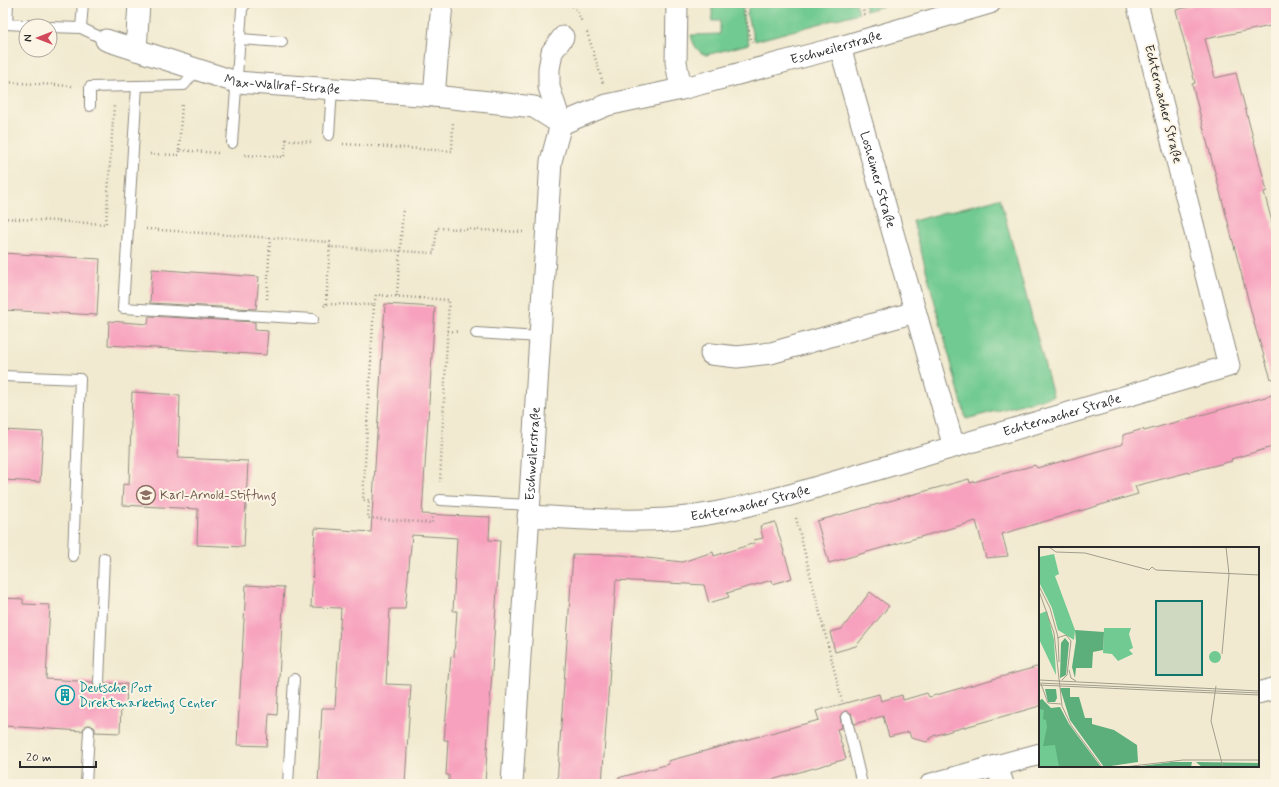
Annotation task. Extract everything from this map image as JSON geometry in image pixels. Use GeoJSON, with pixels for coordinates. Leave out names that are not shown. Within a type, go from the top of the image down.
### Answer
{"type":"FeatureCollection","features":[{"type":"Feature","properties":{"kind":"street"},"geometry":{"type":"LineString","coordinates":[[136,50],[139,3]]}},
{"type":"Feature","properties":{"kind":"street"},"geometry":{"type":"LineString","coordinates":[[442,3],[444,98]]}},
{"type":"Feature","properties":{"kind":"street"},"geometry":{"type":"LineString","coordinates":[[677,3],[676,62],[681,89]]}},
{"type":"Feature","properties":{"kind":"street","name":"Eschweilerstraße"},"geometry":{"type":"LineString","coordinates":[[512,784],[551,161],[561,124],[607,104],[681,89],[840,47],[990,3]]}},
{"type":"Feature","properties":{"kind":"street","name":"Echternacher Straße"},"geometry":{"type":"LineString","coordinates":[[528,511],[640,520],[677,518],[721,512],[790,495],[1229,366],[1137,3]]}},
{"type":"Feature","properties":{"kind":"street"},"geometry":{"type":"LineString","coordinates":[[561,124],[549,88],[548,69],[552,52],[563,36]]}},
{"type":"Feature","properties":{"kind":"street","name":"Max-Wallraf-Straße"},"geometry":{"type":"LineString","coordinates":[[106,40],[236,82],[444,98],[534,107],[561,124]]}},
{"type":"Feature","properties":{"kind":"street","name":"Losheimer Straße"},"geometry":{"type":"LineString","coordinates":[[840,47],[954,447]]}},
{"type":"Feature","properties":{"kind":"street"},"geometry":{"type":"LineString","coordinates":[[711,354],[737,357],[771,353],[915,312]]}},
{"type":"Feature","properties":{"kind":"street"},"geometry":{"type":"LineString","coordinates":[[1259,693],[1276,688]]}},
{"type":"Feature","properties":{"kind":"street"},"geometry":{"type":"LineString","coordinates":[[931,784],[1000,775],[1039,755]]}},
{"type":"Feature","properties":{"kind":"lane"},"geometry":{"type":"LineString","coordinates":[[8,3],[7,24],[18,25]]}},
{"type":"Feature","properties":{"kind":"lane"},"geometry":{"type":"LineString","coordinates":[[81,28],[83,3]]}},
{"type":"Feature","properties":{"kind":"lane"},"geometry":{"type":"LineString","coordinates":[[232,143],[242,9],[246,3]]}},
{"type":"Feature","properties":{"kind":"lane"},"geometry":{"type":"LineString","coordinates":[[58,27],[81,28],[106,40]]}},
{"type":"Feature","properties":{"kind":"lane"},"geometry":{"type":"LineString","coordinates":[[240,40],[282,42]]}},
{"type":"Feature","properties":{"kind":"lane"},"geometry":{"type":"LineString","coordinates":[[90,106],[90,87],[184,85],[197,69]]}},
{"type":"Feature","properties":{"kind":"lane"},"geometry":{"type":"LineString","coordinates":[[137,86],[123,308],[314,319]]}},
{"type":"Feature","properties":{"kind":"lane"},"geometry":{"type":"LineString","coordinates":[[329,135],[332,89]]}},
{"type":"Feature","properties":{"kind":"lane"},"geometry":{"type":"LineString","coordinates":[[476,333],[540,337]]}},
{"type":"Feature","properties":{"kind":"lane"},"geometry":{"type":"LineString","coordinates":[[3,376],[80,379],[73,556]]}},
{"type":"Feature","properties":{"kind":"lane"},"geometry":{"type":"LineString","coordinates":[[440,500],[528,511]]}},
{"type":"Feature","properties":{"kind":"lane"},"geometry":{"type":"LineString","coordinates":[[99,682],[104,558]]}},
{"type":"Feature","properties":{"kind":"lane"},"geometry":{"type":"LineString","coordinates":[[288,784],[294,679]]}},
{"type":"Feature","properties":{"kind":"lane"},"geometry":{"type":"LineString","coordinates":[[846,717],[862,784]]}},
{"type":"Feature","properties":{"kind":"lane"},"geometry":{"type":"LineString","coordinates":[[86,784],[89,731]]}},
{"type":"Feature","properties":{"kind":"path"},"geometry":{"type":"LineString","coordinates":[[746,3],[744,15],[754,47]]}},
{"type":"Feature","properties":{"kind":"path"},"geometry":{"type":"LineString","coordinates":[[861,3],[865,16]]}},
{"type":"Feature","properties":{"kind":"path"},"geometry":{"type":"LineString","coordinates":[[3,82],[90,87]]}},
{"type":"Feature","properties":{"kind":"path"},"geometry":{"type":"LineString","coordinates":[[132,152],[179,155],[184,85]]}},
{"type":"Feature","properties":{"kind":"path"},"geometry":{"type":"LineString","coordinates":[[3,218],[106,224],[115,87]]}},
{"type":"Feature","properties":{"kind":"path"},"geometry":{"type":"LineString","coordinates":[[336,143],[452,151],[444,98]]}},
{"type":"Feature","properties":{"kind":"path"},"geometry":{"type":"LineString","coordinates":[[239,154],[284,157],[286,140],[314,142]]}},
{"type":"Feature","properties":{"kind":"path"},"geometry":{"type":"LineString","coordinates":[[179,150],[224,153]]}},
{"type":"Feature","properties":{"kind":"path"},"geometry":{"type":"LineString","coordinates":[[397,296],[403,208]]}},
{"type":"Feature","properties":{"kind":"path"},"geometry":{"type":"LineString","coordinates":[[128,228],[330,242],[326,304],[314,319]]}},
{"type":"Feature","properties":{"kind":"path"},"geometry":{"type":"LineString","coordinates":[[330,247],[434,253],[437,228],[546,232]]}},
{"type":"Feature","properties":{"kind":"path"},"geometry":{"type":"LineString","coordinates":[[266,316],[270,237]]}},
{"type":"Feature","properties":{"kind":"path"},"geometry":{"type":"LineString","coordinates":[[376,295],[449,300],[440,500],[439,508],[432,507],[432,523],[368,518],[369,500],[363,500],[374,305],[376,295]]}},
{"type":"Feature","properties":{"kind":"path"},"geometry":{"type":"LineString","coordinates":[[326,304],[374,305]]}},
{"type":"Feature","properties":{"kind":"path"},"geometry":{"type":"LineString","coordinates":[[790,495],[846,717]]}},
{"type":"Feature","properties":{"kind":"green space"},"geometry":{"type":"Polygon","coordinates":[[[692,3],[743,3],[743,18],[749,44],[706,55],[700,52],[694,44],[691,35],[720,34],[720,21],[712,21],[712,4],[692,3]]]}},
{"type":"Feature","properties":{"kind":"green space"},"geometry":{"type":"Polygon","coordinates":[[[749,3],[856,3],[859,13],[755,41],[747,16],[749,3]]]}},
{"type":"Feature","properties":{"kind":"green space"},"geometry":{"type":"Polygon","coordinates":[[[864,3],[896,3],[866,11],[864,3]]]}},
{"type":"Feature","properties":{"kind":"green space"},"geometry":{"type":"Polygon","coordinates":[[[1000,198],[1053,396],[966,419],[913,221],[1000,198]]]}},
{"type":"Feature","properties":{"kind":"building"},"geometry":{"type":"Polygon","coordinates":[[[1206,3],[1276,3],[1276,25],[1205,39],[1215,78],[1236,73],[1267,191],[1264,192],[1276,237],[1276,378],[1271,379],[1256,330],[1192,84],[1195,83],[1176,10],[1206,3]]]}},
{"type":"Feature","properties":{"kind":"building"},"geometry":{"type":"Polygon","coordinates":[[[3,253],[100,259],[97,315],[3,310],[3,253]]]}},
{"type":"Feature","properties":{"kind":"building"},"geometry":{"type":"Polygon","coordinates":[[[152,269],[259,277],[256,309],[150,303],[152,269]]]}},
{"type":"Feature","properties":{"kind":"building"},"geometry":{"type":"Polygon","coordinates":[[[385,304],[435,307],[422,514],[490,517],[489,540],[500,541],[485,784],[449,784],[449,775],[446,775],[448,740],[444,740],[451,656],[454,657],[457,611],[453,611],[457,538],[412,535],[405,609],[390,609],[386,684],[411,685],[405,784],[318,784],[322,708],[335,708],[341,608],[311,607],[315,528],[371,532],[385,304]]]}},
{"type":"Feature","properties":{"kind":"building"},"geometry":{"type":"Polygon","coordinates":[[[149,316],[255,322],[255,330],[268,331],[266,355],[108,345],[109,321],[148,324],[149,316]]]}},
{"type":"Feature","properties":{"kind":"building"},"geometry":{"type":"Polygon","coordinates":[[[132,392],[180,395],[178,458],[248,461],[244,547],[197,545],[198,509],[122,505],[123,484],[129,485],[132,392]]]}},
{"type":"Feature","properties":{"kind":"building"},"geometry":{"type":"Polygon","coordinates":[[[1276,394],[1276,446],[1231,459],[1232,461],[1135,486],[1138,494],[1002,534],[1008,556],[986,558],[976,521],[829,563],[817,521],[969,479],[970,483],[1035,465],[1037,468],[1074,458],[1123,444],[1123,435],[1143,429],[1144,431],[1276,394]]]}},
{"type":"Feature","properties":{"kind":"building"},"geometry":{"type":"Polygon","coordinates":[[[3,430],[43,432],[40,482],[3,480],[3,430]]]}},
{"type":"Feature","properties":{"kind":"building"},"geometry":{"type":"Polygon","coordinates":[[[775,522],[792,578],[773,584],[772,580],[727,593],[729,597],[709,603],[704,585],[616,580],[602,784],[557,784],[573,554],[621,555],[682,562],[713,552],[714,556],[755,543],[754,540],[763,538],[760,526],[775,522]]]}},
{"type":"Feature","properties":{"kind":"building"},"geometry":{"type":"Polygon","coordinates":[[[246,585],[284,587],[277,715],[269,714],[267,746],[237,745],[246,585]]]}},
{"type":"Feature","properties":{"kind":"building"},"geometry":{"type":"Polygon","coordinates":[[[870,592],[889,606],[856,646],[835,652],[830,632],[842,629],[870,592]]]}},
{"type":"Feature","properties":{"kind":"building","name":"Deutsche Post Direktmarketing Center"},"geometry":{"type":"Polygon","coordinates":[[[3,598],[23,599],[23,604],[50,605],[46,679],[93,682],[93,685],[98,688],[102,688],[105,683],[127,684],[126,706],[121,706],[120,733],[95,732],[95,728],[90,725],[86,725],[82,731],[3,726],[3,598]]]}},
{"type":"Feature","properties":{"kind":"building"},"geometry":{"type":"Polygon","coordinates":[[[1039,666],[1039,706],[933,736],[927,742],[911,738],[909,732],[889,737],[883,716],[854,724],[851,713],[845,711],[840,716],[842,728],[837,729],[846,759],[757,784],[619,784],[618,778],[669,764],[668,761],[819,720],[816,711],[879,694],[881,701],[902,695],[903,700],[927,693],[929,697],[1039,666]]]}},
{"type":"Feature","properties":{"kind":"place","name":"Karl-Arnold-Stiftung"},"geometry":{"type":"Point","coordinates":[146,495]}},
{"type":"Feature","properties":{"kind":"place","name":"Deutsche Post Direktmarketing Center"},"geometry":{"type":"Point","coordinates":[65,695]}}]}
